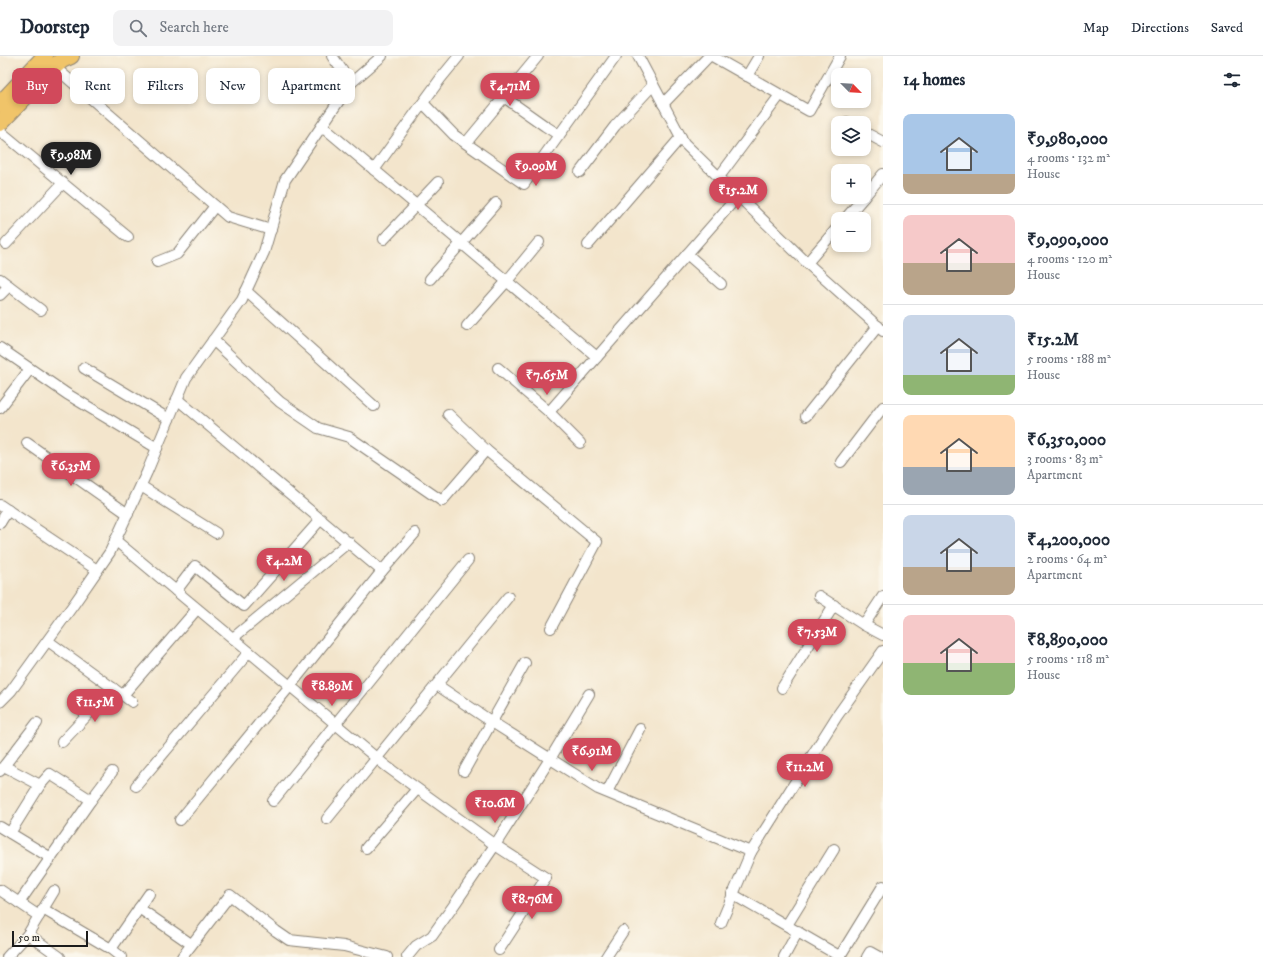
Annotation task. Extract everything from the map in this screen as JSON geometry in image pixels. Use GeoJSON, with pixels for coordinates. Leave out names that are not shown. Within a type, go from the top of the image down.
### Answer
{"type":"FeatureCollection","features":[{"type":"Feature","properties":{"kind":"main road"},"geometry":{"type":"LineString","coordinates":[[0,104],[48,60],[62,60],[71,56]]}},
{"type":"Feature","properties":{"kind":"main road"},"geometry":{"type":"LineString","coordinates":[[0,123],[48,60]]}},
{"type":"Feature","properties":{"kind":"street"},"geometry":{"type":"LineString","coordinates":[[332,56],[340,68]]}},
{"type":"Feature","properties":{"kind":"street"},"geometry":{"type":"LineString","coordinates":[[355,80],[382,56]]}},
{"type":"Feature","properties":{"kind":"street"},"geometry":{"type":"LineString","coordinates":[[374,170],[441,78],[460,56]]}},
{"type":"Feature","properties":{"kind":"street"},"geometry":{"type":"LineString","coordinates":[[466,143],[538,56]]}},
{"type":"Feature","properties":{"kind":"street"},"geometry":{"type":"LineString","coordinates":[[423,103],[454,135],[524,184],[616,56]]}},
{"type":"Feature","properties":{"kind":"street"},"geometry":{"type":"LineString","coordinates":[[638,56],[684,143],[807,263],[880,329],[806,416]]}},
{"type":"Feature","properties":{"kind":"street"},"geometry":{"type":"LineString","coordinates":[[663,104],[710,56],[809,111],[840,56]]}},
{"type":"Feature","properties":{"kind":"street"},"geometry":{"type":"LineString","coordinates":[[747,76],[759,56]]}},
{"type":"Feature","properties":{"kind":"street"},"geometry":{"type":"LineString","coordinates":[[48,60],[228,217],[271,230]]}},
{"type":"Feature","properties":{"kind":"street"},"geometry":{"type":"LineString","coordinates":[[580,172],[615,126],[653,85]]}},
{"type":"Feature","properties":{"kind":"street"},"geometry":{"type":"LineString","coordinates":[[719,177],[780,94]]}},
{"type":"Feature","properties":{"kind":"street"},"geometry":{"type":"LineString","coordinates":[[504,97],[560,135]]}},
{"type":"Feature","properties":{"kind":"street"},"geometry":{"type":"LineString","coordinates":[[0,702],[11,691],[48,641],[110,552],[141,486],[186,378],[242,300],[264,252],[286,180],[337,104]]}},
{"type":"Feature","properties":{"kind":"street"},"geometry":{"type":"LineString","coordinates":[[322,126],[597,357]]}},
{"type":"Feature","properties":{"kind":"street"},"geometry":{"type":"LineString","coordinates":[[0,131],[128,237]]}},
{"type":"Feature","properties":{"kind":"street"},"geometry":{"type":"LineString","coordinates":[[871,136],[883,142]]}},
{"type":"Feature","properties":{"kind":"street"},"geometry":{"type":"LineString","coordinates":[[588,245],[681,137]]}},
{"type":"Feature","properties":{"kind":"street"},"geometry":{"type":"LineString","coordinates":[[871,189],[883,174]]}},
{"type":"Feature","properties":{"kind":"street"},"geometry":{"type":"LineString","coordinates":[[384,239],[438,182]]}},
{"type":"Feature","properties":{"kind":"street"},"geometry":{"type":"LineString","coordinates":[[6,244],[63,183]]}},
{"type":"Feature","properties":{"kind":"street"},"geometry":{"type":"LineString","coordinates":[[549,412],[738,196]]}},
{"type":"Feature","properties":{"kind":"street"},"geometry":{"type":"LineString","coordinates":[[430,279],[496,203]]}},
{"type":"Feature","properties":{"kind":"street"},"geometry":{"type":"LineString","coordinates":[[851,212],[858,204]]}},
{"type":"Feature","properties":{"kind":"street"},"geometry":{"type":"LineString","coordinates":[[157,262],[177,254],[215,206]]}},
{"type":"Feature","properties":{"kind":"street"},"geometry":{"type":"LineString","coordinates":[[807,263],[831,235]]}},
{"type":"Feature","properties":{"kind":"street"},"geometry":{"type":"LineString","coordinates":[[467,326],[539,242]]}},
{"type":"Feature","properties":{"kind":"street"},"geometry":{"type":"LineString","coordinates":[[687,254],[721,284]]}},
{"type":"Feature","properties":{"kind":"street"},"geometry":{"type":"LineString","coordinates":[[0,279],[41,310]]}},
{"type":"Feature","properties":{"kind":"street"},"geometry":{"type":"LineString","coordinates":[[0,295],[9,286]]}},
{"type":"Feature","properties":{"kind":"street"},"geometry":{"type":"LineString","coordinates":[[246,291],[374,406]]}},
{"type":"Feature","properties":{"kind":"street"},"geometry":{"type":"LineString","coordinates":[[213,340],[280,402],[318,428],[349,437],[442,501],[486,450]]}},
{"type":"Feature","properties":{"kind":"street"},"geometry":{"type":"LineString","coordinates":[[0,348],[67,394],[157,448]]}},
{"type":"Feature","properties":{"kind":"street"},"geometry":{"type":"LineString","coordinates":[[84,368],[169,419]]}},
{"type":"Feature","properties":{"kind":"street"},"geometry":{"type":"LineString","coordinates":[[498,368],[549,412],[580,443]]}},
{"type":"Feature","properties":{"kind":"street"},"geometry":{"type":"LineString","coordinates":[[0,408],[30,369]]}},
{"type":"Feature","properties":{"kind":"street"},"geometry":{"type":"LineString","coordinates":[[177,399],[382,571]]}},
{"type":"Feature","properties":{"kind":"street"},"geometry":{"type":"LineString","coordinates":[[841,462],[883,407]]}},
{"type":"Feature","properties":{"kind":"street"},"geometry":{"type":"LineString","coordinates":[[448,414],[486,450],[597,542],[551,628]]}},
{"type":"Feature","properties":{"kind":"street"},"geometry":{"type":"LineString","coordinates":[[27,443],[128,514]]}},
{"type":"Feature","properties":{"kind":"street"},"geometry":{"type":"LineString","coordinates":[[141,486],[216,533]]}},
{"type":"Feature","properties":{"kind":"street"},"geometry":{"type":"LineString","coordinates":[[0,524],[4,508],[97,570]]}},
{"type":"Feature","properties":{"kind":"street"},"geometry":{"type":"LineString","coordinates":[[176,591],[195,566],[244,606],[320,519]]}},
{"type":"Feature","properties":{"kind":"street"},"geometry":{"type":"LineString","coordinates":[[180,820],[382,571],[415,533]]}},
{"type":"Feature","properties":{"kind":"street"},"geometry":{"type":"LineString","coordinates":[[115,540],[377,758],[495,845],[546,878],[499,950]]}},
{"type":"Feature","properties":{"kind":"street"},"geometry":{"type":"LineString","coordinates":[[233,638],[349,542]]}},
{"type":"Feature","properties":{"kind":"street"},"geometry":{"type":"LineString","coordinates":[[273,801],[468,560]]}},
{"type":"Feature","properties":{"kind":"street"},"geometry":{"type":"LineString","coordinates":[[818,596],[883,636]]}},
{"type":"Feature","properties":{"kind":"street"},"geometry":{"type":"LineString","coordinates":[[864,625],[883,596]]}},
{"type":"Feature","properties":{"kind":"street"},"geometry":{"type":"LineString","coordinates":[[327,819],[508,597]]}},
{"type":"Feature","properties":{"kind":"street"},"geometry":{"type":"LineString","coordinates":[[782,688],[834,605]]}},
{"type":"Feature","properties":{"kind":"street"},"geometry":{"type":"LineString","coordinates":[[123,695],[197,609]]}},
{"type":"Feature","properties":{"kind":"street"},"geometry":{"type":"LineString","coordinates":[[48,641],[132,702]]}},
{"type":"Feature","properties":{"kind":"street"},"geometry":{"type":"LineString","coordinates":[[721,923],[751,852],[837,716],[883,651]]}},
{"type":"Feature","properties":{"kind":"street"},"geometry":{"type":"LineString","coordinates":[[136,786],[249,652]]}},
{"type":"Feature","properties":{"kind":"street"},"geometry":{"type":"LineString","coordinates":[[464,771],[525,663]]}},
{"type":"Feature","properties":{"kind":"street"},"geometry":{"type":"LineString","coordinates":[[437,685],[492,722],[598,789],[751,852]]}},
{"type":"Feature","properties":{"kind":"street"},"geometry":{"type":"LineString","coordinates":[[62,742],[113,688]]}},
{"type":"Feature","properties":{"kind":"street"},"geometry":{"type":"LineString","coordinates":[[407,957],[416,946],[432,936],[495,845],[550,759],[589,694]]}},
{"type":"Feature","properties":{"kind":"street"},"geometry":{"type":"LineString","coordinates":[[37,723],[2,769],[40,785]]}},
{"type":"Feature","properties":{"kind":"street"},"geometry":{"type":"LineString","coordinates":[[607,792],[640,729]]}},
{"type":"Feature","properties":{"kind":"street"},"geometry":{"type":"LineString","coordinates":[[20,903],[112,772]]}},
{"type":"Feature","properties":{"kind":"street"},"geometry":{"type":"LineString","coordinates":[[10,833],[40,785],[50,774],[91,800]]}},
{"type":"Feature","properties":{"kind":"street"},"geometry":{"type":"LineString","coordinates":[[366,848],[418,789]]}},
{"type":"Feature","properties":{"kind":"street"},"geometry":{"type":"LineString","coordinates":[[0,827],[51,858]]}},
{"type":"Feature","properties":{"kind":"street"},"geometry":{"type":"LineString","coordinates":[[787,925],[834,849]]}},
{"type":"Feature","properties":{"kind":"street"},"geometry":{"type":"LineString","coordinates":[[732,894],[798,931],[840,957],[883,886]]}},
{"type":"Feature","properties":{"kind":"street"},"geometry":{"type":"LineString","coordinates":[[0,890],[20,903],[41,912],[111,949],[121,957]]}},
{"type":"Feature","properties":{"kind":"street"},"geometry":{"type":"LineString","coordinates":[[0,954],[6,957],[28,934],[54,891]]}},
{"type":"Feature","properties":{"kind":"street"},"geometry":{"type":"LineString","coordinates":[[111,949],[148,894]]}},
{"type":"Feature","properties":{"kind":"street"},"geometry":{"type":"LineString","coordinates":[[182,957],[230,895],[276,932],[289,940],[344,946],[387,957]]}},
{"type":"Feature","properties":{"kind":"street"},"geometry":{"type":"LineString","coordinates":[[139,908],[191,944]]}},
{"type":"Feature","properties":{"kind":"street"},"geometry":{"type":"LineString","coordinates":[[606,957],[623,930]]}},
{"type":"Feature","properties":{"kind":"street"},"geometry":{"type":"LineString","coordinates":[[784,957],[798,931]]}},
{"type":"Feature","properties":{"kind":"street"},"geometry":{"type":"LineString","coordinates":[[28,934],[60,957]]}},
{"type":"Feature","properties":{"kind":"street"},"geometry":{"type":"LineString","coordinates":[[867,957],[870,952],[879,957]]}}]}
